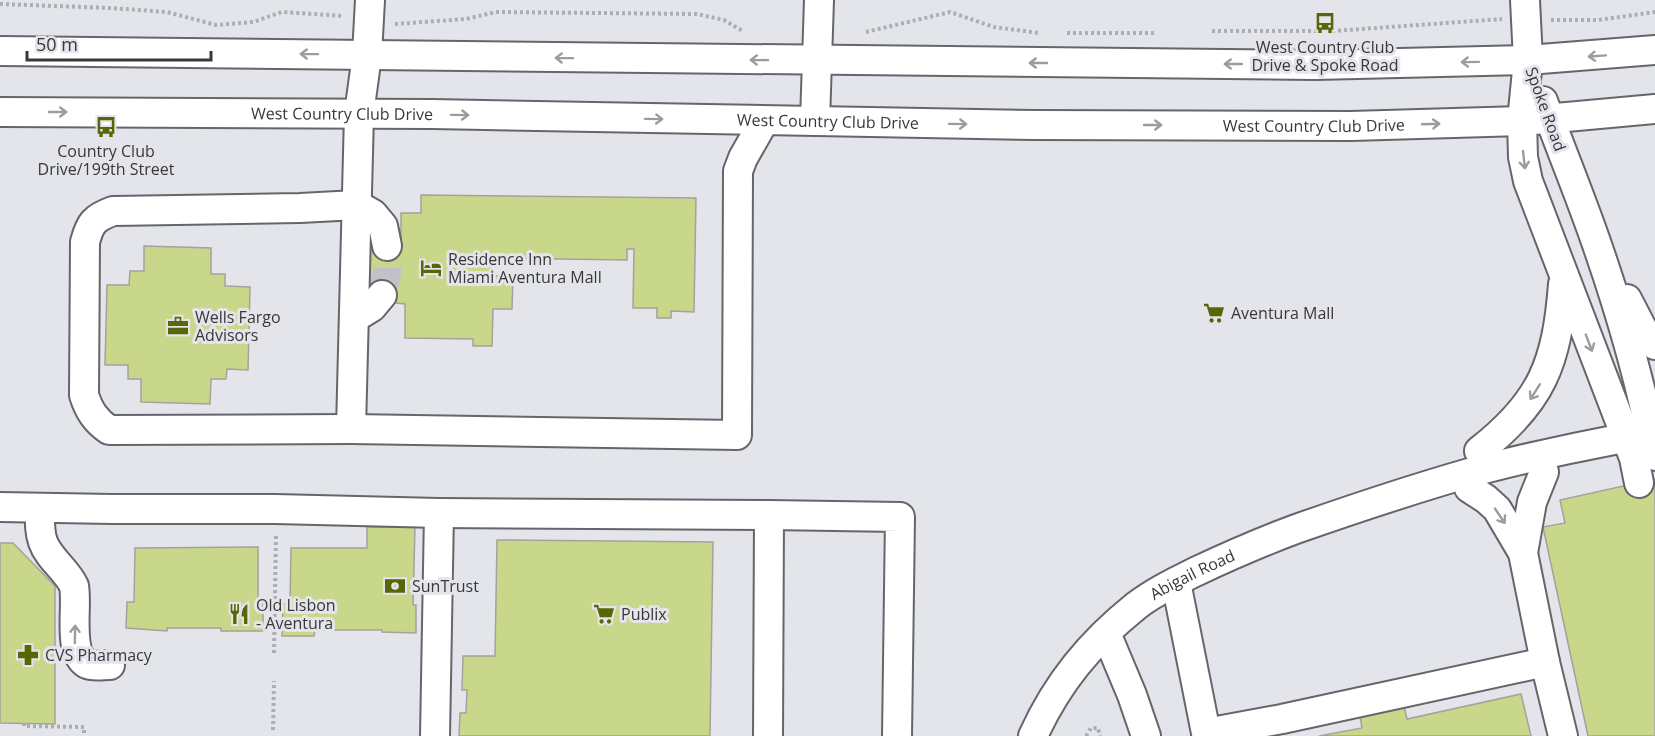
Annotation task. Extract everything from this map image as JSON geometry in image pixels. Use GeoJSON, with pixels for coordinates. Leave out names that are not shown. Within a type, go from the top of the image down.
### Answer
{"type":"FeatureCollection","features":[{"type":"Feature","properties":{"kind":"street"},"geometry":{"type":"LineString","coordinates":[[351,429],[359,114],[368,55],[370,0]]}},
{"type":"Feature","properties":{"kind":"street"},"geometry":{"type":"LineString","coordinates":[[815,122],[819,0]]}},
{"type":"Feature","properties":{"kind":"street"},"geometry":{"type":"LineString","coordinates":[[1516,9],[1528,60]]}},
{"type":"Feature","properties":{"kind":"street"},"geometry":{"type":"LineString","coordinates":[[0,51],[1328,65],[1528,60],[1655,50]]}},
{"type":"Feature","properties":{"kind":"street","name":"Spoke Road"},"geometry":{"type":"LineString","coordinates":[[1528,60],[1595,238],[1620,316],[1645,436]]}},
{"type":"Feature","properties":{"kind":"street","name":"Spoke Road"},"geometry":{"type":"LineString","coordinates":[[1528,60],[1522,121],[1523,157],[1527,182],[1563,276],[1645,436]]}},
{"type":"Feature","properties":{"kind":"street","name":"West Country Club Drive"},"geometry":{"type":"LineString","coordinates":[[0,112],[359,114],[1035,125],[1351,126],[1522,121],[1655,109]]}},
{"type":"Feature","properties":{"kind":"street"},"geometry":{"type":"LineString","coordinates":[[387,246],[383,226],[373,214],[357,205],[113,211],[97,217],[88,230],[85,242],[84,395],[88,408],[98,422],[109,430],[351,429],[737,435],[738,171],[764,121]]}},
{"type":"Feature","properties":{"kind":"street"},"geometry":{"type":"LineString","coordinates":[[1595,238],[1642,328],[1655,345]]}},
{"type":"Feature","properties":{"kind":"street"},"geometry":{"type":"LineString","coordinates":[[1479,451],[1516,419],[1535,394],[1546,373],[1557,333],[1563,276]]}},
{"type":"Feature","properties":{"kind":"street"},"geometry":{"type":"LineString","coordinates":[[354,318],[372,307],[381,295]]}},
{"type":"Feature","properties":{"kind":"street"},"geometry":{"type":"LineString","coordinates":[[1639,483],[1645,436]]}},
{"type":"Feature","properties":{"kind":"street","name":"Abigail Road"},"geometry":{"type":"LineString","coordinates":[[1420,488],[1445,462],[1479,451],[1645,436]]}},
{"type":"Feature","properties":{"kind":"street","name":"Abigail Road"},"geometry":{"type":"LineString","coordinates":[[1420,488],[1469,488],[1544,472],[1645,436]]}},
{"type":"Feature","properties":{"kind":"street","name":"Abigail Road"},"geometry":{"type":"LineString","coordinates":[[1033,736],[1057,689],[1083,656],[1137,606],[1176,582],[1270,538],[1420,488],[1469,473],[1645,436]]}},
{"type":"Feature","properties":{"kind":"street"},"geometry":{"type":"LineString","coordinates":[[1523,553],[1532,502],[1544,472]]}},
{"type":"Feature","properties":{"kind":"street"},"geometry":{"type":"LineString","coordinates":[[1469,488],[1497,509],[1523,553],[1563,736]]}},
{"type":"Feature","properties":{"kind":"street"},"geometry":{"type":"LineString","coordinates":[[0,507],[900,517],[897,736]]}},
{"type":"Feature","properties":{"kind":"street"},"geometry":{"type":"LineString","coordinates":[[40,508],[43,544],[74,586],[76,595],[75,644],[80,659],[89,665],[110,666]]}},
{"type":"Feature","properties":{"kind":"street"},"geometry":{"type":"LineString","coordinates":[[435,736],[439,513]]}},
{"type":"Feature","properties":{"kind":"street"},"geometry":{"type":"LineString","coordinates":[[768,736],[770,515]]}},
{"type":"Feature","properties":{"kind":"street"},"geometry":{"type":"LineString","coordinates":[[1176,582],[1201,734],[1282,719],[1545,662]]}},
{"type":"Feature","properties":{"kind":"street"},"geometry":{"type":"LineString","coordinates":[[1107,633],[1146,736]]}},
{"type":"Feature","properties":{"kind":"path"},"geometry":{"type":"LineString","coordinates":[[0,4],[167,12],[216,25],[253,22],[282,12],[344,16]]}},
{"type":"Feature","properties":{"kind":"path"},"geometry":{"type":"LineString","coordinates":[[1212,32],[1334,31],[1516,9]]}},
{"type":"Feature","properties":{"kind":"path"},"geometry":{"type":"LineString","coordinates":[[396,24],[466,19],[496,12],[697,14],[724,20],[750,35]]}},
{"type":"Feature","properties":{"kind":"path"},"geometry":{"type":"LineString","coordinates":[[861,33],[950,12],[994,27],[1041,34]]}},
{"type":"Feature","properties":{"kind":"path"},"geometry":{"type":"LineString","coordinates":[[1549,20],[1598,20],[1655,12]]}},
{"type":"Feature","properties":{"kind":"path"},"geometry":{"type":"LineString","coordinates":[[1064,33],[1156,33]]}},
{"type":"Feature","properties":{"kind":"path"},"geometry":{"type":"LineString","coordinates":[[274,653],[276,524]]}},
{"type":"Feature","properties":{"kind":"path"},"geometry":{"type":"LineString","coordinates":[[273,730],[274,681]]}},
{"type":"Feature","properties":{"kind":"path"},"geometry":{"type":"LineString","coordinates":[[24,723],[24,726],[84,727],[84,736]]}},
{"type":"Feature","properties":{"kind":"path"},"geometry":{"type":"LineString","coordinates":[[1086,736],[1091,728],[1098,728],[1100,736]]}},
{"type":"Feature","properties":{"kind":"building","name":"Residence Inn Miami Aventura Mall"},"geometry":{"type":"Polygon","coordinates":[[[421,195],[696,198],[694,312],[671,311],[671,318],[657,318],[657,308],[633,308],[634,249],[627,249],[627,260],[492,258],[492,276],[513,276],[512,309],[493,309],[492,346],[473,346],[473,339],[405,338],[405,304],[396,303],[370,288],[369,246],[401,246],[401,213],[421,213],[421,195]]]}},
{"type":"Feature","properties":{"kind":"building","name":"Wells Fargo Advisors"},"geometry":{"type":"Polygon","coordinates":[[[144,246],[211,248],[211,274],[225,274],[225,286],[250,287],[248,370],[227,369],[226,379],[211,379],[210,404],[141,402],[141,379],[128,379],[128,365],[105,365],[107,285],[129,285],[130,271],[144,271],[144,246]]]}},
{"type":"Feature","properties":{"kind":"building"},"geometry":{"type":"Polygon","coordinates":[[[1655,479],[1655,736],[1588,736],[1543,527],[1565,523],[1560,500],[1655,479]]]}},
{"type":"Feature","properties":{"kind":"building"},"geometry":{"type":"Polygon","coordinates":[[[367,527],[415,527],[413,605],[416,605],[416,633],[382,632],[382,630],[315,630],[314,636],[282,636],[283,604],[290,604],[291,548],[367,548],[367,527]]]}},
{"type":"Feature","properties":{"kind":"building","name":"Publix"},"geometry":{"type":"Polygon","coordinates":[[[497,540],[713,542],[710,736],[459,736],[460,713],[466,713],[467,690],[462,690],[463,656],[495,656],[497,540]]]}},
{"type":"Feature","properties":{"kind":"building","name":"CVS Pharmacy"},"geometry":{"type":"Polygon","coordinates":[[[0,543],[13,543],[55,586],[55,724],[0,723],[0,543]]]}},
{"type":"Feature","properties":{"kind":"building"},"geometry":{"type":"Polygon","coordinates":[[[258,547],[258,603],[263,603],[263,631],[167,628],[167,631],[126,628],[127,602],[134,602],[135,548],[258,547]]]}},
{"type":"Feature","properties":{"kind":"building"},"geometry":{"type":"Polygon","coordinates":[[[1521,694],[1531,736],[1319,736],[1362,728],[1360,716],[1404,706],[1407,719],[1521,694]]]}},
{"type":"Feature","properties":{"kind":"tunnel"},"geometry":{"type":"LineString","coordinates":[[382,295],[387,272],[387,246]]}},
{"type":"Feature","properties":{"kind":"place","name":"West Country Club Drive & Spoke Road"},"geometry":{"type":"Point","coordinates":[1325,23]}},
{"type":"Feature","properties":{"kind":"place","name":"Country Club Drive/199th Street"},"geometry":{"type":"Point","coordinates":[106,127]}},
{"type":"Feature","properties":{"kind":"place","name":"Residence Inn Miami Aventura Mall"},"geometry":{"type":"Point","coordinates":[431,268]}},
{"type":"Feature","properties":{"kind":"place","name":"Aventura Mall"},"geometry":{"type":"Point","coordinates":[1214,313]}},
{"type":"Feature","properties":{"kind":"place","name":"Wells Fargo Advisors"},"geometry":{"type":"Point","coordinates":[178,326]}},
{"type":"Feature","properties":{"kind":"place","name":"SunTrust"},"geometry":{"type":"Point","coordinates":[395,586]}},
{"type":"Feature","properties":{"kind":"place","name":"Old Lisbon - Aventura"},"geometry":{"type":"Point","coordinates":[239,614]}},
{"type":"Feature","properties":{"kind":"place","name":"Publix"},"geometry":{"type":"Point","coordinates":[604,614]}},
{"type":"Feature","properties":{"kind":"place","name":"CVS Pharmacy"},"geometry":{"type":"Point","coordinates":[28,655]}}]}
